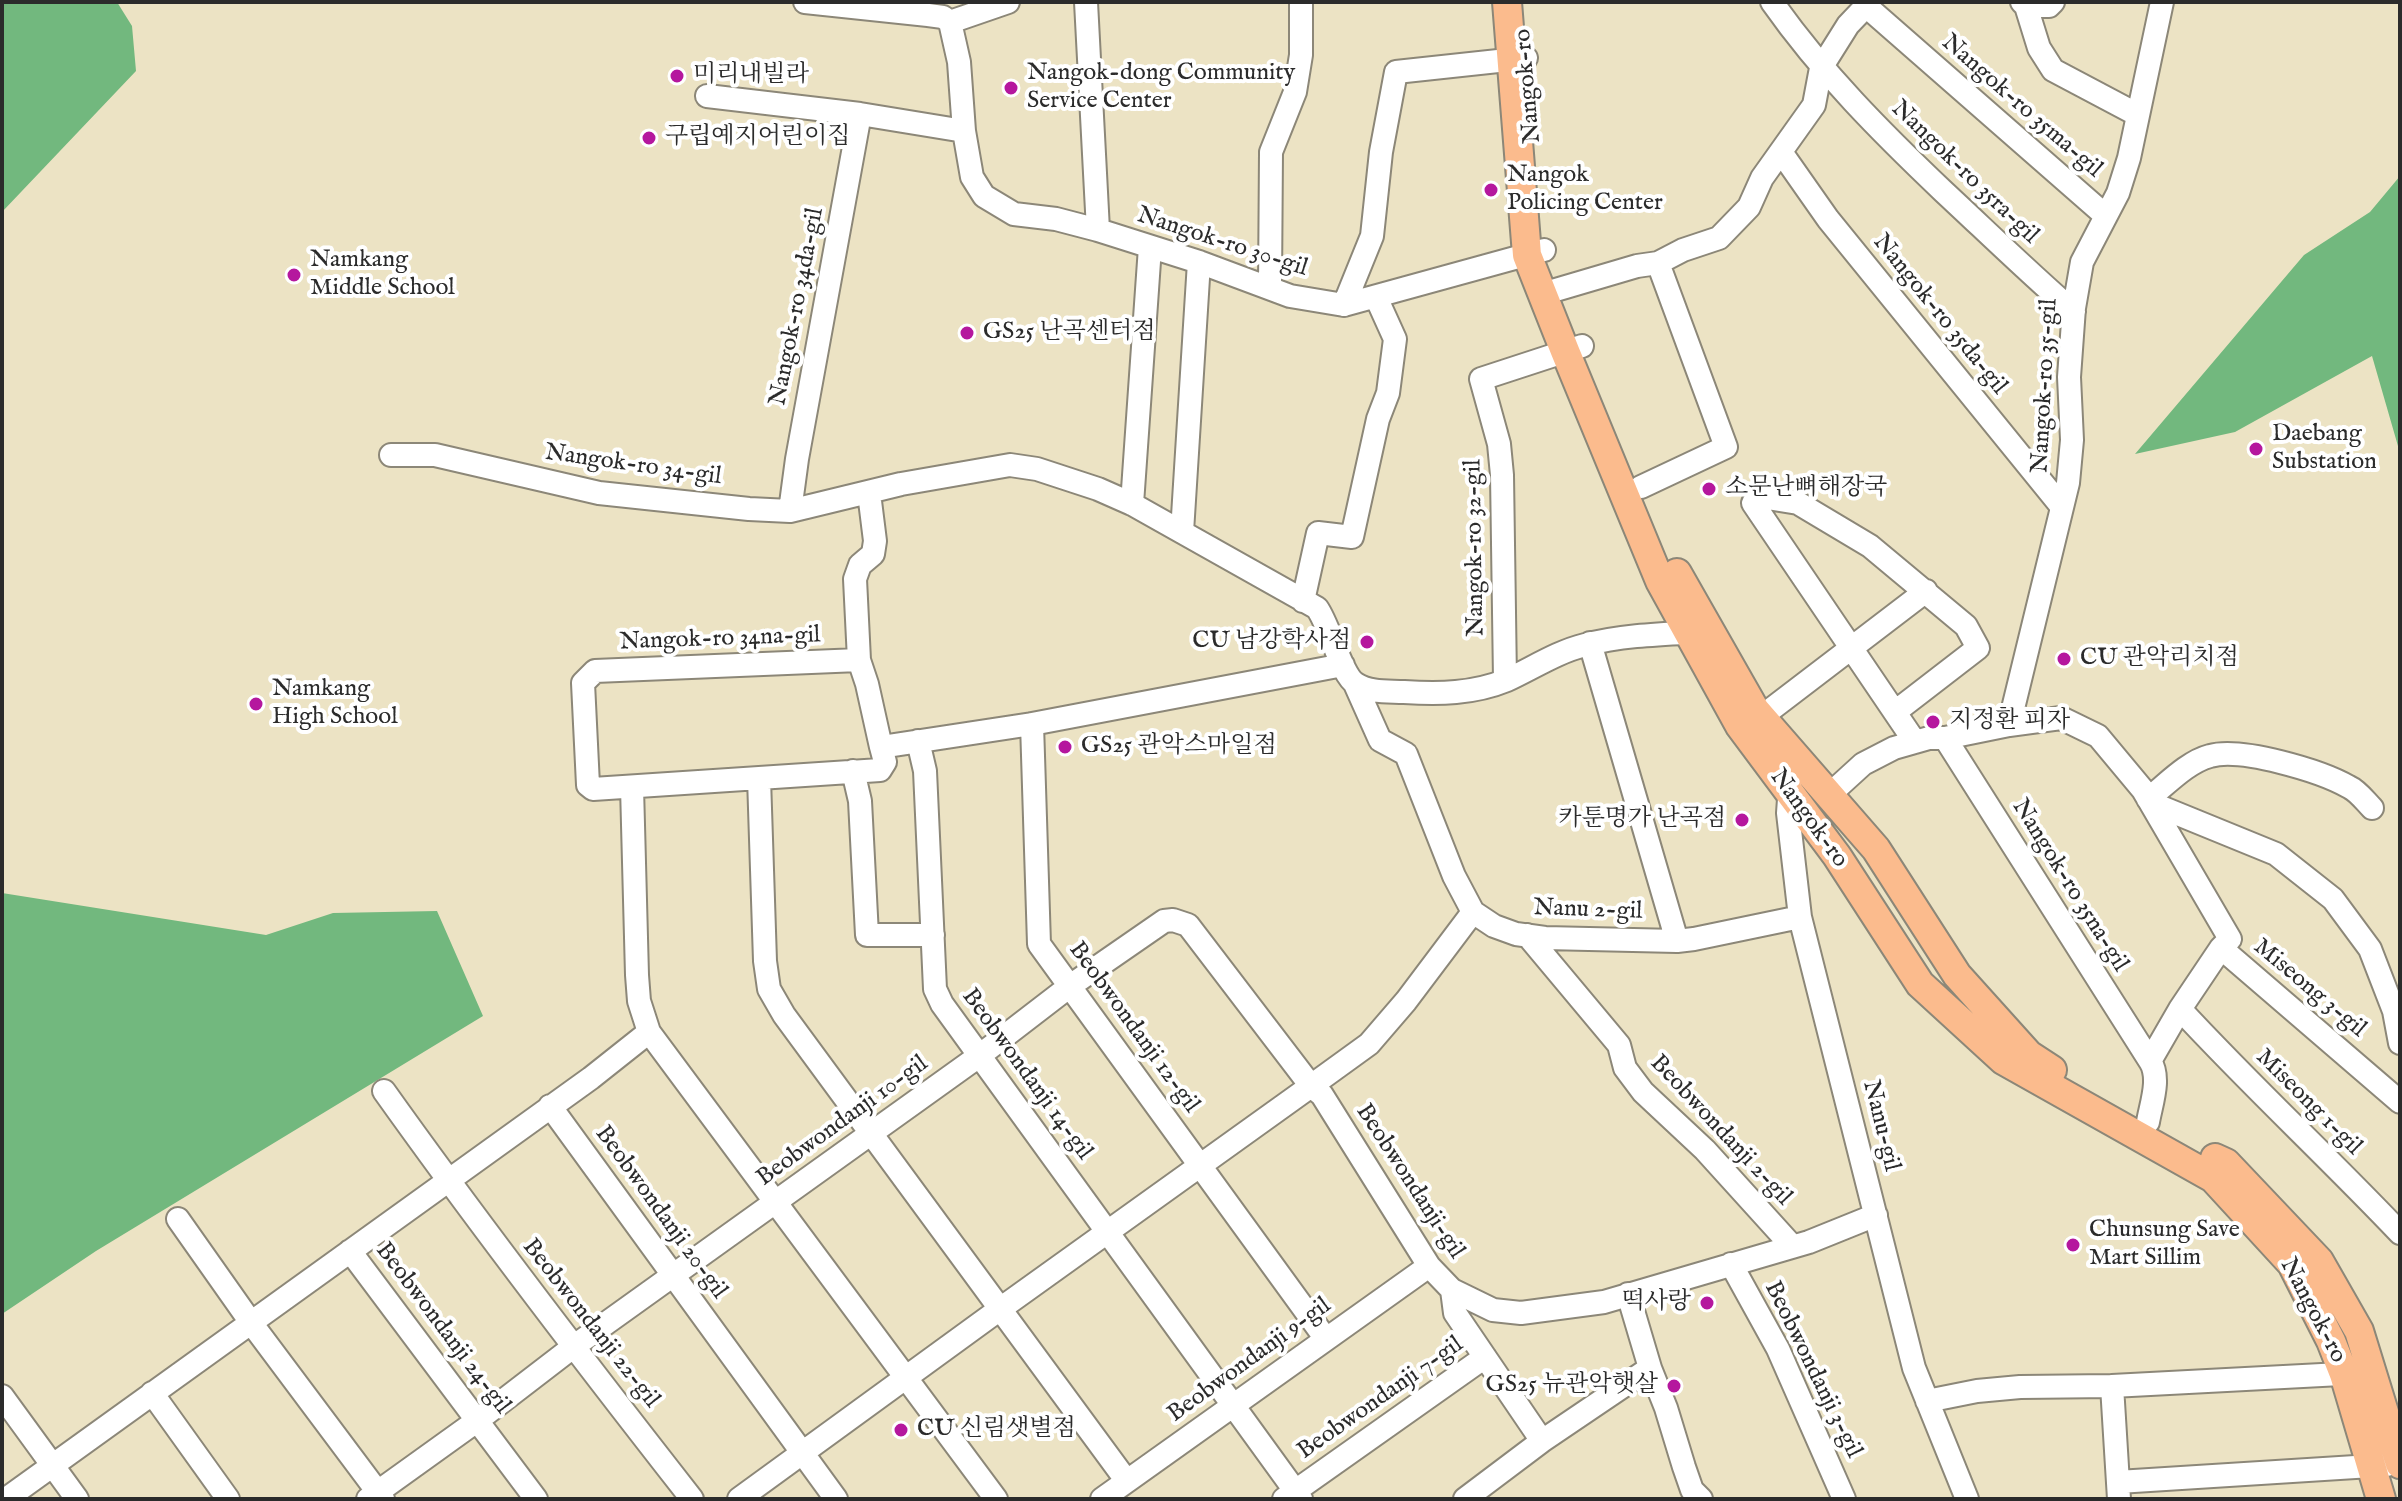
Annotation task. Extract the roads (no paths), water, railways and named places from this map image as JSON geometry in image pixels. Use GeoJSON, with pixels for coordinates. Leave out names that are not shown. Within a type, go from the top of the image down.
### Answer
{"type":"FeatureCollection","features":[{"type":"Feature","properties":{"kind":"main road","name":"Nangok-ro"},"geometry":{"type":"LineString","coordinates":[[1507,2],[1520,59]]}},
{"type":"Feature","properties":{"kind":"main road","name":"Nangok-ro"},"geometry":{"type":"LineString","coordinates":[[1522,2],[1520,59],[1535,252],[1660,581],[1761,717],[1876,849],[1957,975],[2029,1055],[2075,1085],[2226,1163],[2319,1261],[2359,1331],[2400,1464]]}},
{"type":"Feature","properties":{"kind":"main road","name":"Nangok-ro"},"geometry":{"type":"LineString","coordinates":[[1573,349],[1641,487],[1740,726],[1837,856],[1920,984],[2003,1060],[2213,1178],[2292,1264],[2344,1374],[2381,1499]]}},
{"type":"Feature","properties":{"kind":"street"},"geometry":{"type":"LineString","coordinates":[[805,2],[943,17],[950,22],[1008,2]]}},
{"type":"Feature","properties":{"kind":"street","name":"Nangok-ro 30-gil"},"geometry":{"type":"LineString","coordinates":[[1086,2],[1098,230]]}},
{"type":"Feature","properties":{"kind":"street"},"geometry":{"type":"LineString","coordinates":[[1270,287],[1271,152],[1295,92],[1301,55],[1301,2]]}},
{"type":"Feature","properties":{"kind":"street","name":"Nangok-ro 35ra-gil"},"geometry":{"type":"LineString","coordinates":[[1772,2],[1821,68],[1899,150],[2074,312]]}},
{"type":"Feature","properties":{"kind":"street"},"geometry":{"type":"LineString","coordinates":[[2053,2],[2049,6],[2024,4],[2039,48],[2053,70],[2138,115]]}},
{"type":"Feature","properties":{"kind":"street","name":"Nangok-ro 35-gil"},"geometry":{"type":"LineString","coordinates":[[2009,725],[2068,483],[2072,440],[2069,377],[2082,262],[2118,193],[2129,158],[2162,2]]}},
{"type":"Feature","properties":{"kind":"street"},"geometry":{"type":"LineString","coordinates":[[1550,292],[1637,266],[1658,263],[1683,250],[1719,238],[1749,207],[1762,178],[1814,105],[1821,68],[1848,25],[1868,4]]}},
{"type":"Feature","properties":{"kind":"street","name":"Nangok-ro 35ma-gil"},"geometry":{"type":"LineString","coordinates":[[1868,4],[2106,216]]}},
{"type":"Feature","properties":{"kind":"street","name":"Nangok-ro 30-gil"},"geometry":{"type":"LineString","coordinates":[[950,22],[959,62],[964,131],[972,177],[984,196],[1014,214],[1056,219],[1098,230],[1199,262],[1290,296],[1344,305],[1535,252]]}},
{"type":"Feature","properties":{"kind":"street"},"geometry":{"type":"LineString","coordinates":[[1344,305],[1372,236],[1381,152],[1396,72],[1520,59]]}},
{"type":"Feature","properties":{"kind":"street"},"geometry":{"type":"LineString","coordinates":[[707,96],[860,114],[964,131]]}},
{"type":"Feature","properties":{"kind":"street","name":"Nangok-ro 34da-gil"},"geometry":{"type":"LineString","coordinates":[[790,511],[860,114]]}},
{"type":"Feature","properties":{"kind":"street","name":"Nangok-ro 35da-gil"},"geometry":{"type":"LineString","coordinates":[[1781,152],[1828,219],[2062,507]]}},
{"type":"Feature","properties":{"kind":"street"},"geometry":{"type":"LineString","coordinates":[[1132,504],[1150,247]]}},
{"type":"Feature","properties":{"kind":"street"},"geometry":{"type":"LineString","coordinates":[[1182,532],[1199,262]]}},
{"type":"Feature","properties":{"kind":"street"},"geometry":{"type":"LineString","coordinates":[[1641,487],[1726,447],[1658,263]]}},
{"type":"Feature","properties":{"kind":"street"},"geometry":{"type":"LineString","coordinates":[[1303,601],[1318,533],[1352,537],[1378,419],[1388,393],[1395,339],[1376,297]]}},
{"type":"Feature","properties":{"kind":"street","name":"Nangok-ro 32-gil"},"geometry":{"type":"LineString","coordinates":[[1505,680],[1502,475],[1499,444],[1481,379],[1573,349]]}},
{"type":"Feature","properties":{"kind":"street","name":"Nangok-ro 34-gil"},"geometry":{"type":"LineString","coordinates":[[391,455],[435,455],[599,493],[790,511],[901,484],[1010,465],[1037,469],[1098,489],[1132,504],[1317,608],[1325,619],[1380,740],[1406,754],[1454,876],[1473,912]]}},
{"type":"Feature","properties":{"kind":"street"},"geometry":{"type":"LineString","coordinates":[[869,493],[875,541],[873,554],[860,565],[855,579],[859,660],[881,747],[1032,724],[1262,682],[1349,674],[1377,691],[1444,695],[1505,680],[1565,650],[1590,643],[1699,632]]}},
{"type":"Feature","properties":{"kind":"street"},"geometry":{"type":"LineString","coordinates":[[1895,712],[1978,648],[1966,626],[1870,546],[1829,520],[1798,503],[1761,497],[1753,503],[1915,742]]}},
{"type":"Feature","properties":{"kind":"street"},"geometry":{"type":"LineString","coordinates":[[1761,717],[1926,591]]}},
{"type":"Feature","properties":{"kind":"street"},"geometry":{"type":"LineString","coordinates":[[1590,643],[1677,941]]}},
{"type":"Feature","properties":{"kind":"street","name":"Nangok-ro 34na-gil"},"geometry":{"type":"LineString","coordinates":[[859,660],[595,671],[583,683],[588,785],[593,789],[632,787],[880,770],[885,762],[881,747]]}},
{"type":"Feature","properties":{"kind":"street","name":"Miseong 3-gil"},"geometry":{"type":"LineString","coordinates":[[2009,725],[2061,718],[2079,725],[2098,736],[2150,801],[2230,939],[2180,1009]]}},
{"type":"Feature","properties":{"kind":"street","name":"Beobwondanji 12-gil"},"geometry":{"type":"LineString","coordinates":[[1032,724],[1039,944],[1201,1165]]}},
{"type":"Feature","properties":{"kind":"street"},"geometry":{"type":"LineString","coordinates":[[1829,795],[1863,764],[1894,748],[1929,738],[1945,738],[2009,725]]}},
{"type":"Feature","properties":{"kind":"street","name":"Nangok-ro 35na-gil"},"geometry":{"type":"LineString","coordinates":[[1945,738],[2150,1061]]}},
{"type":"Feature","properties":{"kind":"street","name":"Beobwondanji 14-gil"},"geometry":{"type":"LineString","coordinates":[[918,741],[925,771],[935,989],[942,1004],[1234,1407],[1293,1496]]}},
{"type":"Feature","properties":{"kind":"street"},"geometry":{"type":"LineString","coordinates":[[2150,801],[2202,759],[2226,754],[2305,769],[2352,788],[2372,808]]}},
{"type":"Feature","properties":{"kind":"street","name":"Nanu-gil"},"geometry":{"type":"LineString","coordinates":[[1795,756],[1788,813],[1800,917],[1914,1368],[1967,1499]]}},
{"type":"Feature","properties":{"kind":"street"},"geometry":{"type":"LineString","coordinates":[[853,771],[860,801],[867,935],[933,935]]}},
{"type":"Feature","properties":{"kind":"street"},"geometry":{"type":"LineString","coordinates":[[759,778],[763,928],[769,989],[784,1015],[1126,1480]]}},
{"type":"Feature","properties":{"kind":"street"},"geometry":{"type":"LineString","coordinates":[[632,787],[637,975],[639,1001],[649,1032],[996,1499]]}},
{"type":"Feature","properties":{"kind":"street","name":"Miseong 3-gil"},"geometry":{"type":"LineString","coordinates":[[2150,801],[2276,854],[2333,899],[2370,949],[2394,1011],[2400,1043]]}},
{"type":"Feature","properties":{"kind":"street"},"geometry":{"type":"LineString","coordinates":[[739,1499],[1369,1044],[1406,1001],[1473,912]]}},
{"type":"Feature","properties":{"kind":"street","name":"Nanu 2-gil"},"geometry":{"type":"LineString","coordinates":[[1473,912],[1494,926],[1527,935],[1677,941],[1800,917]]}},
{"type":"Feature","properties":{"kind":"street","name":"Beobwondanji 10-gil"},"geometry":{"type":"LineString","coordinates":[[376,1497],[573,1347],[1164,921],[1188,925],[1311,1086]]}},
{"type":"Feature","properties":{"kind":"street","name":"Beobwondanji 2-gil"},"geometry":{"type":"LineString","coordinates":[[1527,935],[1619,1045],[1625,1068],[1643,1092],[1705,1150],[1792,1246]]}},
{"type":"Feature","properties":{"kind":"street","name":"Miseong 3-gil"},"geometry":{"type":"LineString","coordinates":[[2221,948],[2400,1102]]}},
{"type":"Feature","properties":{"kind":"street"},"geometry":{"type":"LineString","coordinates":[[2148,1122],[2154,1090],[2154,1068],[2150,1061],[2180,1009]]}},
{"type":"Feature","properties":{"kind":"street","name":"Miseong 1-gil"},"geometry":{"type":"LineString","coordinates":[[2180,1009],[2400,1233]]}},
{"type":"Feature","properties":{"kind":"street"},"geometry":{"type":"LineString","coordinates":[[350,1251],[591,1078],[649,1032]]}},
{"type":"Feature","properties":{"kind":"street","name":"Beobwondanji-gil"},"geometry":{"type":"LineString","coordinates":[[1311,1086],[1322,1095],[1429,1266],[1452,1290],[1493,1310],[1521,1313],[1604,1302],[1792,1246],[1876,1215]]}},
{"type":"Feature","properties":{"kind":"street","name":"Beobwondanji 22-gil"},"geometry":{"type":"LineString","coordinates":[[384,1091],[573,1347],[692,1499]]}},
{"type":"Feature","properties":{"kind":"street","name":"Beobwondanji 20-gil"},"geometry":{"type":"LineString","coordinates":[[550,1106],[803,1452]]}},
{"type":"Feature","properties":{"kind":"street"},"geometry":{"type":"LineString","coordinates":[[1201,1165],[1326,1339]]}},
{"type":"Feature","properties":{"kind":"street"},"geometry":{"type":"LineString","coordinates":[[178,1219],[376,1497]]}},
{"type":"Feature","properties":{"kind":"street","name":"Beobwondanji 24-gil"},"geometry":{"type":"LineString","coordinates":[[6,1499],[350,1251],[536,1499]]}},
{"type":"Feature","properties":{"kind":"street","name":"Beobwondanji 3-gil"},"geometry":{"type":"LineString","coordinates":[[1731,1264],[1778,1349],[1844,1499]]}},
{"type":"Feature","properties":{"kind":"street","name":"Beobwondanji 9-gil"},"geometry":{"type":"LineString","coordinates":[[1102,1499],[1429,1266]]}},
{"type":"Feature","properties":{"kind":"street","name":"Beobwondanji 7-gil"},"geometry":{"type":"LineString","coordinates":[[1293,1496],[1485,1357],[1455,1313],[1452,1290]]}},
{"type":"Feature","properties":{"kind":"street"},"geometry":{"type":"LineString","coordinates":[[1628,1294],[1692,1490],[1701,1499]]}},
{"type":"Feature","properties":{"kind":"street"},"geometry":{"type":"LineString","coordinates":[[1485,1357],[1542,1441]]}},
{"type":"Feature","properties":{"kind":"street"},"geometry":{"type":"LineString","coordinates":[[1465,1499],[1542,1441],[1650,1368]]}},
{"type":"Feature","properties":{"kind":"street"},"geometry":{"type":"LineString","coordinates":[[1927,1401],[1977,1391],[2020,1387],[2112,1386],[2373,1372]]}},
{"type":"Feature","properties":{"kind":"street"},"geometry":{"type":"LineString","coordinates":[[2112,1386],[2119,1490]]}},
{"type":"Feature","properties":{"kind":"street"},"geometry":{"type":"LineString","coordinates":[[152,1393],[228,1499]]}},
{"type":"Feature","properties":{"kind":"street"},"geometry":{"type":"LineString","coordinates":[[2,1396],[77,1499]]}},
{"type":"Feature","properties":{"kind":"street"},"geometry":{"type":"LineString","coordinates":[[803,1452],[836,1499]]}},
{"type":"Feature","properties":{"kind":"street","name":"Nangok-ro"},"geometry":{"type":"LineString","coordinates":[[2119,1490],[2400,1464]]}},
{"type":"Feature","properties":{"kind":"place","name":"미리내빌라"},"geometry":{"type":"Point","coordinates":[677,76]}},
{"type":"Feature","properties":{"kind":"place","name":"Nangok-dong Community Service Center"},"geometry":{"type":"Point","coordinates":[1011,88]}},
{"type":"Feature","properties":{"kind":"place","name":"구립예지어린이집"},"geometry":{"type":"Point","coordinates":[649,138]}},
{"type":"Feature","properties":{"kind":"place","name":"Nangok Policing Center"},"geometry":{"type":"Point","coordinates":[1491,190]}},
{"type":"Feature","properties":{"kind":"place","name":"Namkang Middle School"},"geometry":{"type":"Point","coordinates":[294,275]}},
{"type":"Feature","properties":{"kind":"place","name":"GS25 난곡센터점"},"geometry":{"type":"Point","coordinates":[967,333]}},
{"type":"Feature","properties":{"kind":"place","name":"Daebang Substation"},"geometry":{"type":"Point","coordinates":[2256,449]}},
{"type":"Feature","properties":{"kind":"place","name":"소문난뼈해장국"},"geometry":{"type":"Point","coordinates":[1709,489]}},
{"type":"Feature","properties":{"kind":"place","name":"CU 남강학사점"},"geometry":{"type":"Point","coordinates":[1367,642]}},
{"type":"Feature","properties":{"kind":"place","name":"CU 관악리치점"},"geometry":{"type":"Point","coordinates":[2064,659]}},
{"type":"Feature","properties":{"kind":"place","name":"Namkang High School"},"geometry":{"type":"Point","coordinates":[256,704]}},
{"type":"Feature","properties":{"kind":"place","name":"지정환 피자"},"geometry":{"type":"Point","coordinates":[1933,722]}},
{"type":"Feature","properties":{"kind":"place","name":"GS25 관악스마일점"},"geometry":{"type":"Point","coordinates":[1065,747]}},
{"type":"Feature","properties":{"kind":"place","name":"카툰명가 난곡점"},"geometry":{"type":"Point","coordinates":[1742,820]}},
{"type":"Feature","properties":{"kind":"place","name":"Chunsung Save Mart Sillim"},"geometry":{"type":"Point","coordinates":[2073,1245]}},
{"type":"Feature","properties":{"kind":"place","name":"떡사랑"},"geometry":{"type":"Point","coordinates":[1707,1303]}},
{"type":"Feature","properties":{"kind":"place","name":"GS25 뉴관악햇살"},"geometry":{"type":"Point","coordinates":[1674,1386]}},
{"type":"Feature","properties":{"kind":"place","name":"CU 신림샛별점"},"geometry":{"type":"Point","coordinates":[901,1430]}}]}
